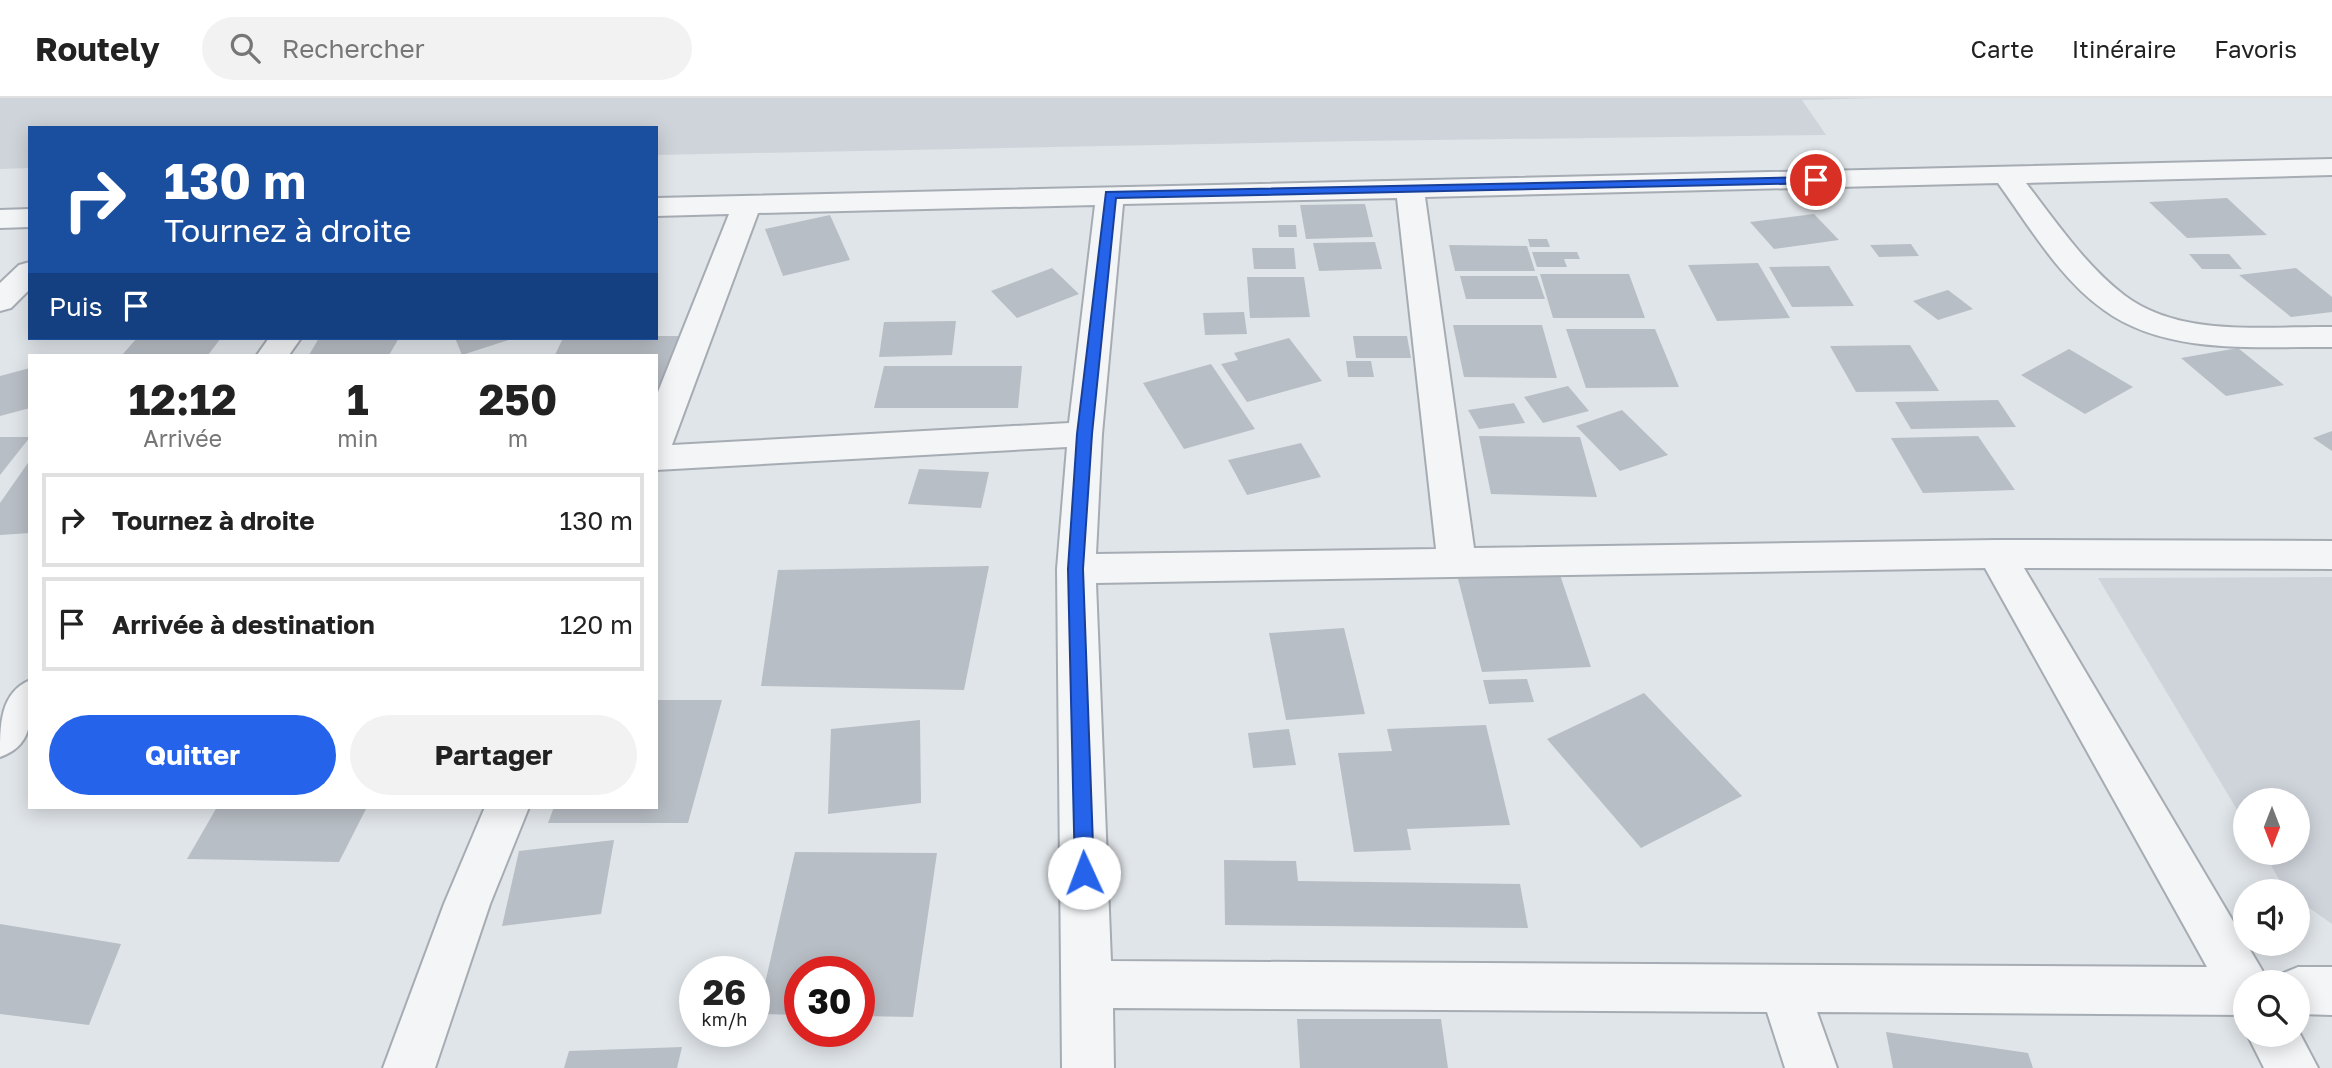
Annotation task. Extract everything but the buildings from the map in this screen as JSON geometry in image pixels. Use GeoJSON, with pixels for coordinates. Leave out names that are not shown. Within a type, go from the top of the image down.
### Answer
{"type":"FeatureCollection","features":[{"type":"Feature","properties":{"kind":"street"},"geometry":{"type":"LineString","coordinates":[[658,207],[2332,167]]}},
{"type":"Feature","properties":{"kind":"street"},"geometry":{"type":"LineString","coordinates":[[2006,175],[2055,243],[2116,305],[2165,328],[2198,333],[2332,337]]}},
{"type":"Feature","properties":{"kind":"street"},"geometry":{"type":"LineString","coordinates":[[1410,190],[1457,563]]}},
{"type":"Feature","properties":{"kind":"street"},"geometry":{"type":"LineString","coordinates":[[1088,1068],[1076,569],[1084,434],[1110,195]]}},
{"type":"Feature","properties":{"kind":"street"},"geometry":{"type":"LineString","coordinates":[[658,437],[746,206]]}},
{"type":"Feature","properties":{"kind":"street"},"geometry":{"type":"LineString","coordinates":[[0,219],[28,218]]}},
{"type":"Feature","properties":{"kind":"street"},"geometry":{"type":"LineString","coordinates":[[0,301],[28,273]]}},
{"type":"Feature","properties":{"kind":"street"},"geometry":{"type":"LineString","coordinates":[[658,458],[1084,434]]}},
{"type":"Feature","properties":{"kind":"street"},"geometry":{"type":"LineString","coordinates":[[1996,554],[2234,970]]}},
{"type":"Feature","properties":{"kind":"street"},"geometry":{"type":"LineString","coordinates":[[1076,569],[1996,554],[2332,555]]}},
{"type":"Feature","properties":{"kind":"street"},"geometry":{"type":"LineString","coordinates":[[0,739],[28,701]]}},
{"type":"Feature","properties":{"kind":"street"},"geometry":{"type":"LineString","coordinates":[[409,1068],[467,904],[506,809]]}},
{"type":"Feature","properties":{"kind":"street"},"geometry":{"type":"LineString","coordinates":[[1088,984],[2233,989]]}},
{"type":"Feature","properties":{"kind":"street"},"geometry":{"type":"LineString","coordinates":[[1784,988],[1811,1068]]}},
{"type":"Feature","properties":{"kind":"street"},"geometry":{"type":"LineString","coordinates":[[2310,991],[2332,991]]}},
{"type":"Feature","properties":{"kind":"street"},"geometry":{"type":"LineString","coordinates":[[2280,1047],[2292,1068]]}},
{"type":"Feature","properties":{"kind":"shaded area"},"geometry":{"type":"Polygon","coordinates":[[[0,98],[1881,98],[1802,100],[1826,135],[658,155],[658,126],[28,126],[28,168],[0,169],[0,98]]]}},
{"type":"Feature","properties":{"kind":"shaded area"},"geometry":{"type":"Polygon","coordinates":[[[2332,577],[2332,924],[2310,908],[2310,879],[2279,879],[2271,865],[2310,865],[2310,788],[2233,788],[2233,803],[2098,578],[2332,577]]]}},
{"type":"Feature","properties":{"kind":"route"},"geometry":{"type":"LineString","coordinates":[[1084,873],[1076,569],[1084,434],[1110,195],[1816,180]]}}]}
